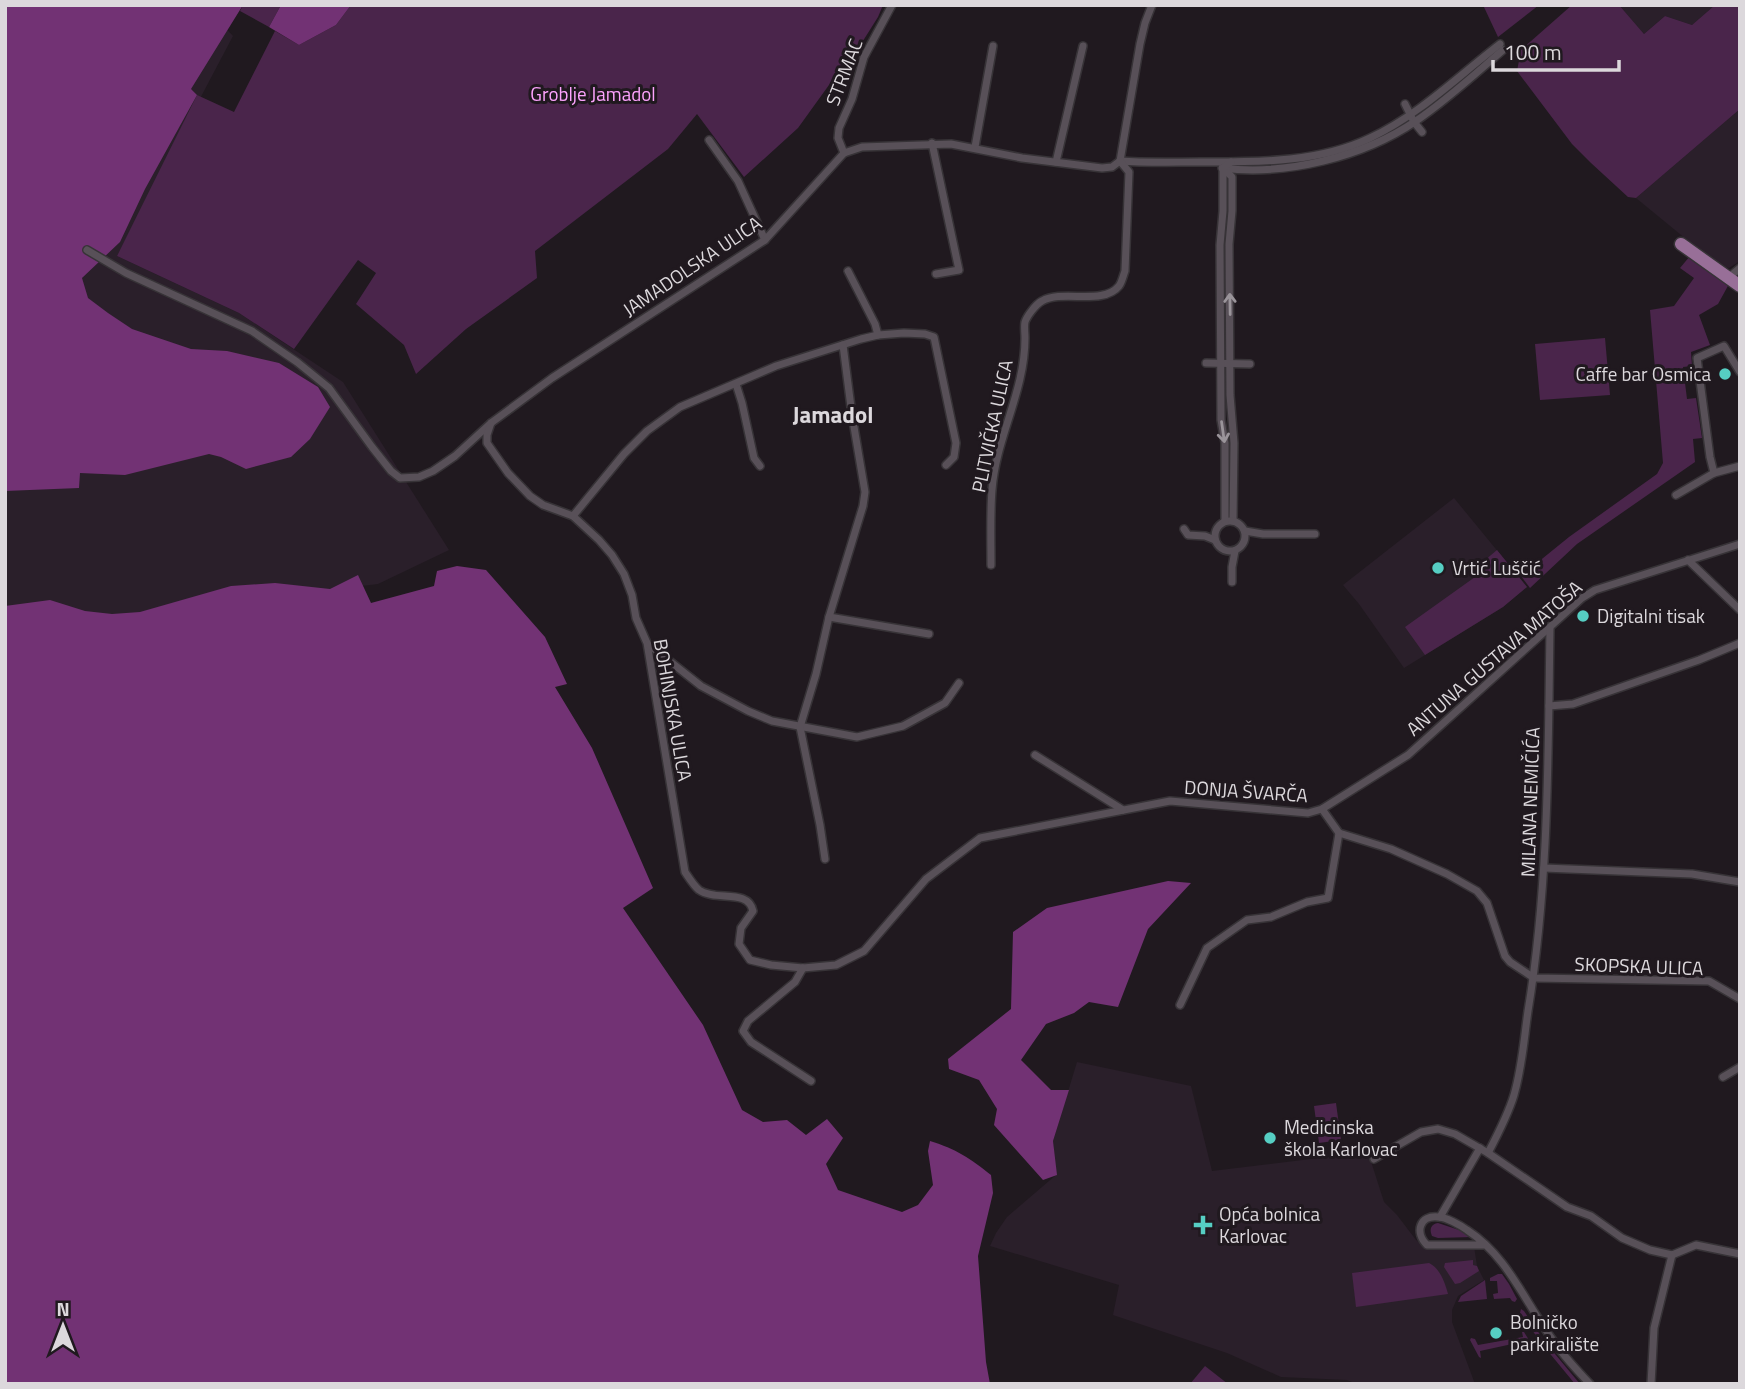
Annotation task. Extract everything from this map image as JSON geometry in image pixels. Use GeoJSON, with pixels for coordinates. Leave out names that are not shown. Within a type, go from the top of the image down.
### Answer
{"type":"FeatureCollection","features":[{"type":"Feature","properties":{"kind":"main road"},"geometry":{"type":"LineString","coordinates":[[1681,244],[1740,286]]}},
{"type":"Feature","properties":{"kind":"street","name":"STRMAC"},"geometry":{"type":"LineString","coordinates":[[844,153],[838,138],[839,128],[852,99],[864,57],[892,5]]}},
{"type":"Feature","properties":{"kind":"street"},"geometry":{"type":"LineString","coordinates":[[1121,161],[1140,44],[1152,5]]}},
{"type":"Feature","properties":{"kind":"street"},"geometry":{"type":"LineString","coordinates":[[975,147],[993,46]]}},
{"type":"Feature","properties":{"kind":"street"},"geometry":{"type":"LineString","coordinates":[[1056,162],[1083,46]]}},
{"type":"Feature","properties":{"kind":"street"},"geometry":{"type":"LineString","coordinates":[[1205,162],[1223,168],[1242,169],[1290,167],[1338,157],[1380,140],[1502,47]]}},
{"type":"Feature","properties":{"kind":"street"},"geometry":{"type":"LineString","coordinates":[[1405,104],[1422,132]]}},
{"type":"Feature","properties":{"kind":"street"},"geometry":{"type":"LineString","coordinates":[[844,153],[862,147],[951,144],[1022,158],[1102,168],[1112,167],[1121,161],[1232,162],[1290,159],[1336,150],[1412,118]]}},
{"type":"Feature","properties":{"kind":"street"},"geometry":{"type":"LineString","coordinates":[[709,141],[738,181],[765,240]]}},
{"type":"Feature","properties":{"kind":"street"},"geometry":{"type":"LineString","coordinates":[[932,143],[959,270],[936,274]]}},
{"type":"Feature","properties":{"kind":"street","name":"JAMADOLSKA ULICA"},"geometry":{"type":"LineString","coordinates":[[87,250],[126,273],[252,331],[329,388],[391,471],[400,478],[419,477],[455,456],[491,423],[552,378],[765,240],[844,153]]}},
{"type":"Feature","properties":{"kind":"street","name":"PLITVIČKA ULICA"},"geometry":{"type":"LineString","coordinates":[[991,565],[992,489],[1004,430],[1016,400],[1022,374],[1025,323],[1041,301],[1060,296],[1103,296],[1119,286],[1125,271],[1129,172],[1121,161]]}},
{"type":"Feature","properties":{"kind":"street"},"geometry":{"type":"LineString","coordinates":[[1223,168],[1232,162]]}},
{"type":"Feature","properties":{"kind":"street"},"geometry":{"type":"LineString","coordinates":[[1223,168],[1232,177],[1229,244],[1230,395],[1234,467],[1229,521]]}},
{"type":"Feature","properties":{"kind":"street"},"geometry":{"type":"LineString","coordinates":[[1223,168],[1220,245],[1221,420],[1225,443],[1229,521]]}},
{"type":"Feature","properties":{"kind":"street"},"geometry":{"type":"LineString","coordinates":[[1232,177],[1242,169]]}},
{"type":"Feature","properties":{"kind":"street"},"geometry":{"type":"LineString","coordinates":[[1728,279],[1740,268]]}},
{"type":"Feature","properties":{"kind":"street"},"geometry":{"type":"LineString","coordinates":[[848,271],[878,335]]}},
{"type":"Feature","properties":{"kind":"street"},"geometry":{"type":"LineString","coordinates":[[573,516],[624,454],[647,431],[680,407],[776,366],[878,335],[904,333],[934,337],[956,443],[954,457],[946,465]]}},
{"type":"Feature","properties":{"kind":"street"},"geometry":{"type":"LineString","coordinates":[[825,859],[800,727],[865,492],[843,345]]}},
{"type":"Feature","properties":{"kind":"street"},"geometry":{"type":"LineString","coordinates":[[1714,473],[1697,358],[1724,346],[1740,372]]}},
{"type":"Feature","properties":{"kind":"street"},"geometry":{"type":"LineString","coordinates":[[1206,363],[1250,363]]}},
{"type":"Feature","properties":{"kind":"street"},"geometry":{"type":"LineString","coordinates":[[736,384],[754,458],[760,466]]}},
{"type":"Feature","properties":{"kind":"street","name":"BOHINJSKA ULICA"},"geometry":{"type":"LineString","coordinates":[[491,423],[486,435],[487,443],[508,473],[530,496],[543,505],[573,516],[599,540],[624,574],[632,595],[636,618],[647,643],[685,872],[699,890],[714,896],[745,898],[752,904],[753,911],[741,928],[739,944],[750,960],[803,968]]}},
{"type":"Feature","properties":{"kind":"street"},"geometry":{"type":"LineString","coordinates":[[1676,495],[1714,473],[1740,466]]}},
{"type":"Feature","properties":{"kind":"street"},"geometry":{"type":"LineString","coordinates":[[1229,521],[1242,525],[1245,535],[1242,547],[1236,551],[1219,546],[1215,536],[1218,527],[1229,521]]}},
{"type":"Feature","properties":{"kind":"street"},"geometry":{"type":"LineString","coordinates":[[1184,529],[1188,535],[1215,536]]}},
{"type":"Feature","properties":{"kind":"street"},"geometry":{"type":"LineString","coordinates":[[1245,535],[1315,534]]}},
{"type":"Feature","properties":{"kind":"street","name":"ANTUNA GUSTAVA MATOŠA"},"geometry":{"type":"LineString","coordinates":[[1322,809],[1408,755],[1582,598],[1595,590],[1740,544]]}},
{"type":"Feature","properties":{"kind":"street"},"geometry":{"type":"LineString","coordinates":[[1227,550],[1232,567]]}},
{"type":"Feature","properties":{"kind":"street"},"geometry":{"type":"LineString","coordinates":[[1232,582],[1236,551]]}},
{"type":"Feature","properties":{"kind":"street"},"geometry":{"type":"LineString","coordinates":[[1688,560],[1740,610]]}},
{"type":"Feature","properties":{"kind":"street"},"geometry":{"type":"LineString","coordinates":[[830,617],[929,635]]}},
{"type":"Feature","properties":{"kind":"street","name":"MILANA NEMIČIĆA"},"geometry":{"type":"LineString","coordinates":[[1534,978],[1544,868],[1550,628]]}},
{"type":"Feature","properties":{"kind":"street"},"geometry":{"type":"LineString","coordinates":[[647,643],[701,686],[748,711],[772,721],[857,737],[903,726],[945,702],[959,683]]}},
{"type":"Feature","properties":{"kind":"street"},"geometry":{"type":"LineString","coordinates":[[1549,706],[1573,704],[1740,643]]}},
{"type":"Feature","properties":{"kind":"street"},"geometry":{"type":"LineString","coordinates":[[1035,755],[1123,811]]}},
{"type":"Feature","properties":{"kind":"street","name":"DONJA ŠVARČA"},"geometry":{"type":"LineString","coordinates":[[803,968],[836,965],[864,951],[926,879],[980,838],[1170,802],[1308,813],[1322,809],[1339,833]]}},
{"type":"Feature","properties":{"kind":"street"},"geometry":{"type":"LineString","coordinates":[[1181,1005],[1207,948],[1247,920],[1271,917],[1307,902],[1328,898],[1339,833],[1391,849],[1447,874],[1477,891],[1487,903],[1505,956],[1534,978],[1520,1070],[1505,1120],[1440,1217]]}},
{"type":"Feature","properties":{"kind":"street"},"geometry":{"type":"LineString","coordinates":[[1544,868],[1692,874],[1740,882]]}},
{"type":"Feature","properties":{"kind":"street"},"geometry":{"type":"LineString","coordinates":[[803,968],[795,982],[748,1021],[743,1031],[751,1042],[811,1081]]}},
{"type":"Feature","properties":{"kind":"street","name":"SKOPSKA ULICA"},"geometry":{"type":"LineString","coordinates":[[1534,978],[1709,981],[1740,999]]}},
{"type":"Feature","properties":{"kind":"street"},"geometry":{"type":"LineString","coordinates":[[1723,1077],[1740,1068]]}},
{"type":"Feature","properties":{"kind":"street"},"geometry":{"type":"LineString","coordinates":[[1374,1159],[1421,1132],[1438,1129],[1455,1133],[1567,1207],[1591,1216],[1622,1238],[1650,1251],[1672,1255],[1696,1245],[1740,1255]]}},
{"type":"Feature","properties":{"kind":"street"},"geometry":{"type":"LineString","coordinates":[[1485,1245],[1427,1245],[1420,1238],[1419,1230],[1422,1223],[1429,1218],[1440,1217],[1468,1230],[1485,1245],[1515,1279],[1555,1344],[1590,1384]]}},
{"type":"Feature","properties":{"kind":"street"},"geometry":{"type":"LineString","coordinates":[[1651,1384],[1654,1328],[1672,1255]]}},
{"type":"Feature","properties":{"kind":"shaded area"},"geometry":{"type":"Polygon","coordinates":[[[5,5],[204,5],[233,36],[117,256],[239,313],[343,382],[449,550],[378,584],[5,630],[5,5]]]}},
{"type":"Feature","properties":{"kind":"shaded area"},"geometry":{"type":"Polygon","coordinates":[[[5,5],[243,5],[191,89],[197,95],[145,189],[120,242],[82,278],[88,298],[132,329],[191,349],[227,351],[279,363],[318,387],[330,407],[310,439],[291,457],[246,469],[209,454],[125,475],[80,473],[79,488],[5,491],[5,5]]]}},
{"type":"Feature","properties":{"kind":"shaded area"},"geometry":{"type":"Polygon","coordinates":[[[281,5],[351,5],[336,25],[299,45],[269,27],[281,5]]]}},
{"type":"Feature","properties":{"kind":"shaded area"},"geometry":{"type":"Polygon","coordinates":[[[1619,5],[1715,5],[1692,25],[1665,16],[1644,34],[1619,5]]]}},
{"type":"Feature","properties":{"kind":"shaded area"},"geometry":{"type":"Polygon","coordinates":[[[1740,109],[1740,261],[1729,268],[1719,266],[1636,198],[1740,109]]]}},
{"type":"Feature","properties":{"kind":"shaded area","name":"Vrtić Luščić"},"geometry":{"type":"Polygon","coordinates":[[[1454,498],[1527,587],[1503,607],[1404,668],[1343,585],[1454,498]]]}},
{"type":"Feature","properties":{"kind":"shaded area"},"geometry":{"type":"Polygon","coordinates":[[[457,566],[486,570],[545,637],[567,684],[555,687],[592,748],[653,888],[623,908],[703,1025],[742,1110],[763,1122],[787,1120],[806,1135],[827,1119],[843,1138],[826,1164],[838,1190],[902,1212],[918,1205],[933,1185],[928,1151],[930,1141],[948,1147],[991,1175],[993,1193],[978,1256],[990,1384],[5,1384],[5,606],[50,600],[85,611],[112,614],[140,612],[231,586],[275,583],[330,589],[358,575],[371,603],[434,586],[437,571],[457,566]]]}},
{"type":"Feature","properties":{"kind":"shaded area"},"geometry":{"type":"Polygon","coordinates":[[[1168,881],[1191,883],[1148,929],[1118,1007],[1089,1002],[1074,1013],[1046,1024],[1021,1060],[1051,1090],[1069,1090],[1053,1141],[1057,1175],[1043,1180],[994,1125],[997,1109],[979,1080],[949,1069],[948,1059],[1011,1009],[1013,932],[1047,908],[1168,881]]]}},
{"type":"Feature","properties":{"kind":"shaded area","name":"Opća bolnica Karlovac"},"geometry":{"type":"Polygon","coordinates":[[[1077,1062],[1191,1086],[1212,1171],[1368,1152],[1384,1202],[1416,1240],[1425,1247],[1439,1249],[1474,1246],[1477,1266],[1484,1280],[1458,1296],[1452,1310],[1452,1322],[1475,1384],[1357,1384],[1347,1380],[1281,1377],[1227,1353],[1113,1315],[1119,1285],[990,1246],[1007,1217],[1056,1175],[1053,1141],[1077,1062]]]}},
{"type":"Feature","properties":{"kind":"green space"},"geometry":{"type":"Polygon","coordinates":[[[243,5],[281,5],[269,27],[240,11],[243,5]]]}},
{"type":"Feature","properties":{"kind":"green space","name":"Groblje Jamadol"},"geometry":{"type":"Polygon","coordinates":[[[351,5],[883,5],[856,52],[846,55],[834,78],[798,128],[744,177],[697,114],[668,149],[535,251],[537,278],[466,329],[416,374],[404,345],[356,304],[376,273],[358,260],[294,349],[239,313],[117,256],[197,95],[234,112],[275,31],[299,45],[336,25],[351,5]]]}},
{"type":"Feature","properties":{"kind":"green space"},"geometry":{"type":"Polygon","coordinates":[[[1483,5],[1539,5],[1498,37],[1483,5]]]}},
{"type":"Feature","properties":{"kind":"green space"},"geometry":{"type":"Polygon","coordinates":[[[1572,5],[1619,5],[1644,34],[1665,16],[1692,25],[1715,5],[1740,5],[1740,109],[1636,198],[1628,197],[1572,144],[1517,71],[1521,50],[1572,5]]]}},
{"type":"Feature","properties":{"kind":"green space"},"geometry":{"type":"Polygon","coordinates":[[[1690,256],[1729,284],[1718,304],[1699,315],[1710,345],[1691,352],[1692,366],[1683,367],[1687,399],[1696,398],[1702,438],[1693,439],[1695,462],[1577,544],[1530,588],[1521,576],[1569,537],[1657,474],[1663,463],[1650,310],[1674,306],[1694,278],[1680,268],[1690,256]]]}},
{"type":"Feature","properties":{"kind":"green space"},"geometry":{"type":"Polygon","coordinates":[[[1605,338],[1610,395],[1540,400],[1535,344],[1605,338]]]}},
{"type":"Feature","properties":{"kind":"green space"},"geometry":{"type":"Polygon","coordinates":[[[1497,550],[1527,587],[1503,607],[1425,655],[1405,627],[1482,572],[1478,566],[1497,550]]]}},
{"type":"Feature","properties":{"kind":"green space"},"geometry":{"type":"Polygon","coordinates":[[[1336,1103],[1341,1140],[1319,1143],[1314,1106],[1336,1103]]]}},
{"type":"Feature","properties":{"kind":"green space"},"geometry":{"type":"Polygon","coordinates":[[[1438,1223],[1472,1237],[1432,1236],[1431,1227],[1438,1223]]]}},
{"type":"Feature","properties":{"kind":"green space"},"geometry":{"type":"Polygon","coordinates":[[[1473,1260],[1473,1265],[1477,1266],[1479,1271],[1455,1284],[1444,1267],[1445,1263],[1473,1260]]]}},
{"type":"Feature","properties":{"kind":"green space"},"geometry":{"type":"Polygon","coordinates":[[[1429,1263],[1439,1272],[1448,1294],[1356,1307],[1352,1273],[1429,1263]]]}},
{"type":"Feature","properties":{"kind":"green space"},"geometry":{"type":"Polygon","coordinates":[[[1502,1274],[1509,1284],[1517,1299],[1515,1302],[1510,1298],[1494,1299],[1493,1294],[1498,1293],[1497,1281],[1490,1281],[1490,1278],[1502,1274]]]}},
{"type":"Feature","properties":{"kind":"green space"},"geometry":{"type":"Polygon","coordinates":[[[1485,1280],[1487,1299],[1458,1302],[1461,1296],[1485,1280]]]}},
{"type":"Feature","properties":{"kind":"green space"},"geometry":{"type":"Polygon","coordinates":[[[1521,1309],[1580,1384],[1575,1384],[1542,1344],[1520,1313],[1521,1309]]]}},
{"type":"Feature","properties":{"kind":"green space"},"geometry":{"type":"Polygon","coordinates":[[[1522,1332],[1532,1346],[1526,1341],[1480,1351],[1481,1358],[1470,1340],[1475,1339],[1478,1345],[1523,1337],[1522,1332]]]}},
{"type":"Feature","properties":{"kind":"green space"},"geometry":{"type":"Polygon","coordinates":[[[1205,1366],[1228,1384],[1190,1384],[1205,1366]]]}},
{"type":"Feature","properties":{"kind":"place","name":"Caffe bar Osmica"},"geometry":{"type":"Point","coordinates":[1725,374]}},
{"type":"Feature","properties":{"kind":"place","name":"Vrtić Luščić"},"geometry":{"type":"Point","coordinates":[1438,568]}},
{"type":"Feature","properties":{"kind":"place","name":"Digitalni tisak"},"geometry":{"type":"Point","coordinates":[1583,616]}},
{"type":"Feature","properties":{"kind":"place","name":"Medicinska škola Karlovac"},"geometry":{"type":"Point","coordinates":[1270,1138]}},
{"type":"Feature","properties":{"kind":"place","name":"Opća bolnica Karlovac"},"geometry":{"type":"Point","coordinates":[1203,1225]}},
{"type":"Feature","properties":{"kind":"place","name":"Bolničko parkiralište"},"geometry":{"type":"Point","coordinates":[1496,1333]}},
{"type":"Feature","properties":{"kind":"district","name":"Jamadol"},"geometry":{"type":"Point","coordinates":[833,415]}}]}
